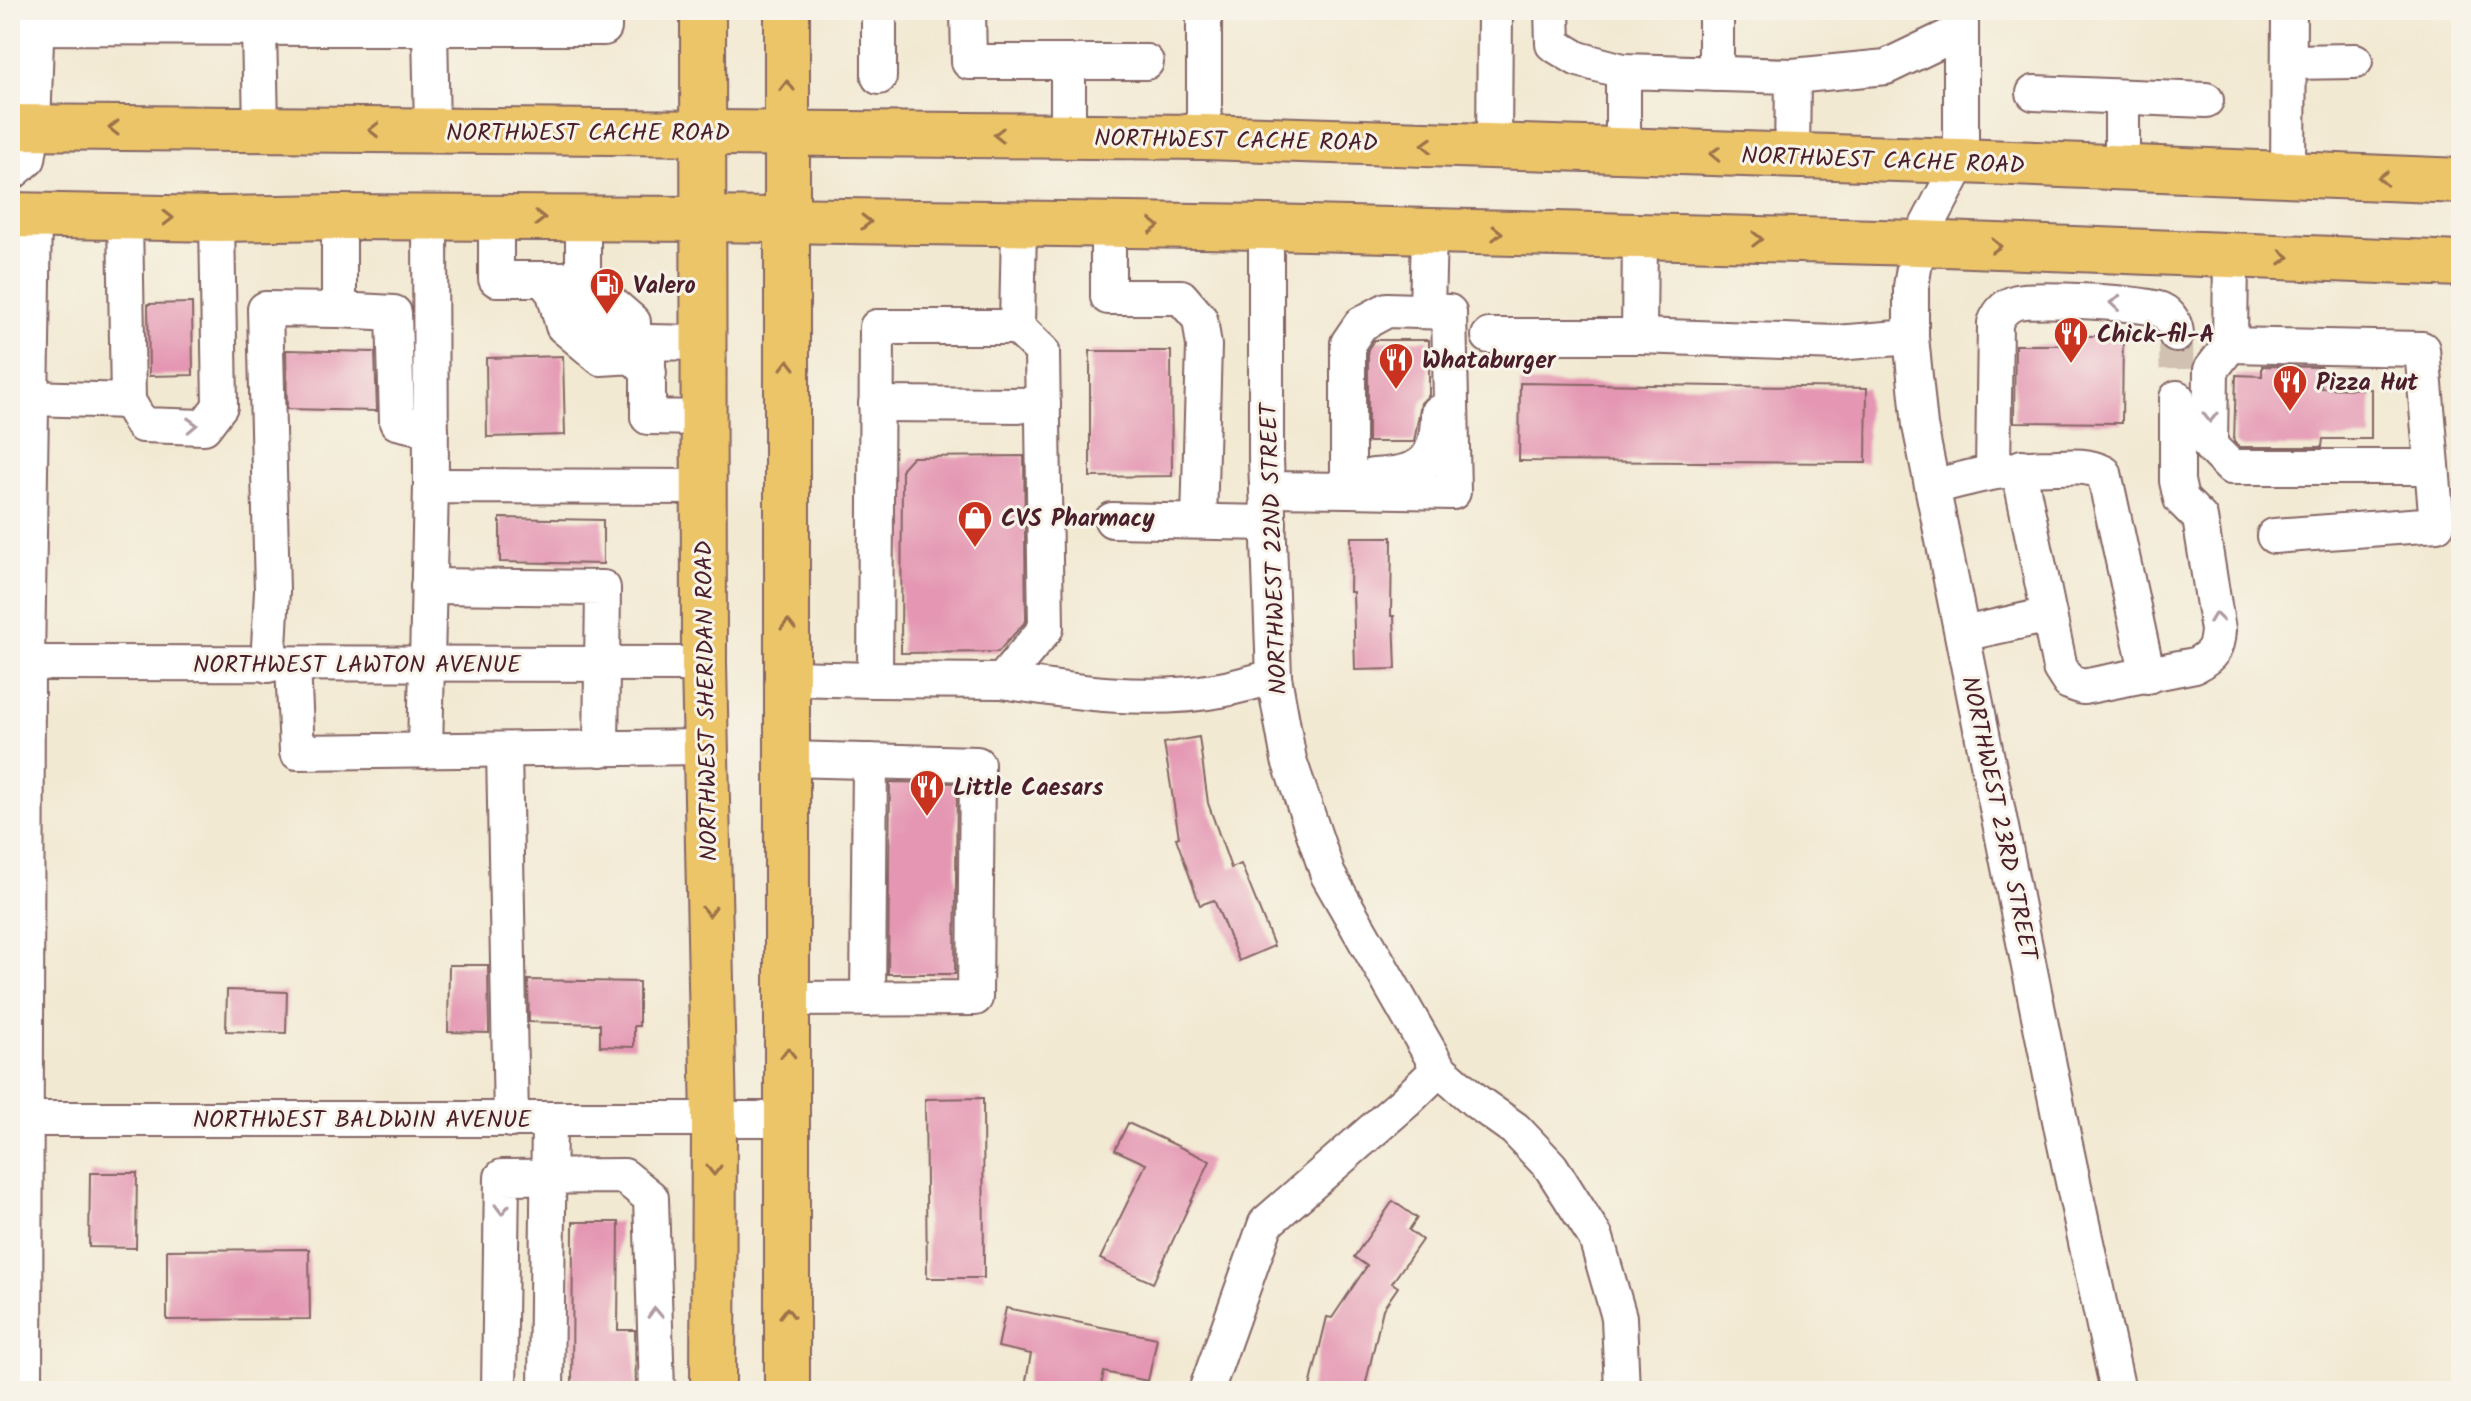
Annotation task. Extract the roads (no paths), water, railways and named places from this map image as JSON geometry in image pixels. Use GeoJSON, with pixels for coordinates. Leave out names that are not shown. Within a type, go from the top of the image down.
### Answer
{"type":"FeatureCollection","features":[{"type":"Feature","properties":{"kind":"main road","name":"NORTHWEST SHERIDAN ROAD"},"geometry":{"type":"LineString","coordinates":[[703,10],[704,664],[714,1119],[713,1391]]}},
{"type":"Feature","properties":{"kind":"main road"},"geometry":{"type":"LineString","coordinates":[[787,10],[787,1391]]}},
{"type":"Feature","properties":{"kind":"main road","name":"NORTHWEST CACHE ROAD"},"geometry":{"type":"LineString","coordinates":[[22,128],[1204,137],[1961,161],[2461,181]]}},
{"type":"Feature","properties":{"kind":"main road"},"geometry":{"type":"LineString","coordinates":[[22,215],[217,219],[704,219],[1019,226],[1266,227],[1918,243],[2461,264]]}},
{"type":"Feature","properties":{"kind":"street"},"geometry":{"type":"LineString","coordinates":[[10,174],[28,159],[22,128],[28,21],[135,18],[259,28],[339,19],[430,28],[604,28],[604,10]]}},
{"type":"Feature","properties":{"kind":"street"},"geometry":{"type":"LineString","coordinates":[[879,10],[879,77]]}},
{"type":"Feature","properties":{"kind":"street"},"geometry":{"type":"LineString","coordinates":[[968,10],[969,62],[1146,62]]}},
{"type":"Feature","properties":{"kind":"street"},"geometry":{"type":"LineString","coordinates":[[1204,10],[1204,137]]}},
{"type":"Feature","properties":{"kind":"street"},"geometry":{"type":"LineString","coordinates":[[1494,147],[1495,10]]}},
{"type":"Feature","properties":{"kind":"street"},"geometry":{"type":"LineString","coordinates":[[1552,10],[1553,44],[1578,59],[1623,71],[1716,74],[1793,76],[1886,67],[1961,21]]}},
{"type":"Feature","properties":{"kind":"street"},"geometry":{"type":"LineString","coordinates":[[1716,10],[1716,74]]}},
{"type":"Feature","properties":{"kind":"street"},"geometry":{"type":"LineString","coordinates":[[2288,174],[2289,10]]}},
{"type":"Feature","properties":{"kind":"street"},"geometry":{"type":"LineString","coordinates":[[1961,21],[1961,161]]}},
{"type":"Feature","properties":{"kind":"street"},"geometry":{"type":"LineString","coordinates":[[259,28],[261,128]]}},
{"type":"Feature","properties":{"kind":"street"},"geometry":{"type":"LineString","coordinates":[[430,28],[432,131]]}},
{"type":"Feature","properties":{"kind":"street"},"geometry":{"type":"LineString","coordinates":[[2289,62],[2355,61]]}},
{"type":"Feature","properties":{"kind":"street"},"geometry":{"type":"LineString","coordinates":[[1068,62],[1068,136]]}},
{"type":"Feature","properties":{"kind":"street"},"geometry":{"type":"LineString","coordinates":[[1623,71],[1623,150]]}},
{"type":"Feature","properties":{"kind":"street"},"geometry":{"type":"LineString","coordinates":[[1792,157],[1793,76]]}},
{"type":"Feature","properties":{"kind":"street"},"geometry":{"type":"LineString","coordinates":[[2034,93],[2206,100]]}},
{"type":"Feature","properties":{"kind":"street"},"geometry":{"type":"LineString","coordinates":[[2122,97],[2122,168]]}},
{"type":"Feature","properties":{"kind":"street","name":"NORTHWEST 23RD STREET"},"geometry":{"type":"LineString","coordinates":[[1961,161],[1918,243],[1911,287],[1911,337],[1920,426],[2063,1135],[2118,1391]]}},
{"type":"Feature","properties":{"kind":"street"},"geometry":{"type":"LineString","coordinates":[[22,215],[31,398],[20,463],[18,663],[18,1120],[25,1391]]}},
{"type":"Feature","properties":{"kind":"street"},"geometry":{"type":"LineString","coordinates":[[125,217],[128,401],[142,425],[204,427],[220,406],[217,219]]}},
{"type":"Feature","properties":{"kind":"street"},"geometry":{"type":"LineString","coordinates":[[339,217],[339,310]]}},
{"type":"Feature","properties":{"kind":"street"},"geometry":{"type":"LineString","coordinates":[[425,751],[431,486],[430,217]]}},
{"type":"Feature","properties":{"kind":"street"},"geometry":{"type":"LineString","coordinates":[[496,218],[496,279],[596,290],[633,322],[648,417],[704,418]]}},
{"type":"Feature","properties":{"kind":"street"},"geometry":{"type":"LineString","coordinates":[[548,286],[583,279],[583,218]]}},
{"type":"Feature","properties":{"kind":"street"},"geometry":{"type":"LineString","coordinates":[[1017,327],[1019,226]]}},
{"type":"Feature","properties":{"kind":"street"},"geometry":{"type":"LineString","coordinates":[[1108,226],[1108,297],[1181,297],[1200,319],[1204,346],[1199,521]]}},
{"type":"Feature","properties":{"kind":"street","name":"NORTHWEST 22ND STREET"},"geometry":{"type":"LineString","coordinates":[[1266,227],[1268,506],[1274,677],[1289,760],[1328,875],[1439,1069],[1515,1129],[1551,1167],[1596,1238],[1619,1317],[1622,1391]]}},
{"type":"Feature","properties":{"kind":"street"},"geometry":{"type":"LineString","coordinates":[[1112,520],[1199,521],[1268,506],[1348,477],[1401,475],[1423,465],[1434,449],[1438,425],[1438,322],[1429,231]]}},
{"type":"Feature","properties":{"kind":"street"},"geometry":{"type":"LineString","coordinates":[[1639,336],[1640,236]]}},
{"type":"Feature","properties":{"kind":"street"},"geometry":{"type":"LineString","coordinates":[[2231,255],[2230,345],[2211,370],[2210,446],[2231,467],[2441,458]]}},
{"type":"Feature","properties":{"kind":"street"},"geometry":{"type":"LineString","coordinates":[[548,286],[563,326],[601,358],[641,364]]}},
{"type":"Feature","properties":{"kind":"street"},"geometry":{"type":"LineString","coordinates":[[2176,335],[2176,327],[2164,310],[2102,301],[2016,302],[1999,313],[1995,323],[2008,469],[2022,485],[2060,668],[2069,682],[2083,687],[2195,665],[2209,658],[2218,646],[2200,518],[2181,499],[2177,481],[2177,398]]}},
{"type":"Feature","properties":{"kind":"street"},"geometry":{"type":"LineString","coordinates":[[431,430],[397,422],[394,313],[265,309],[272,591],[281,665],[297,752],[705,747]]}},
{"type":"Feature","properties":{"kind":"street"},"geometry":{"type":"LineString","coordinates":[[1348,477],[1348,343],[1361,324],[1387,310],[1438,322]]}},
{"type":"Feature","properties":{"kind":"street"},"geometry":{"type":"LineString","coordinates":[[875,680],[877,327],[1017,327],[1042,351],[1046,628],[1002,681]]}},
{"type":"Feature","properties":{"kind":"street"},"geometry":{"type":"LineString","coordinates":[[1489,336],[1639,336],[1837,343],[1911,337]]}},
{"type":"Feature","properties":{"kind":"street"},"geometry":{"type":"LineString","coordinates":[[641,364],[648,342],[703,343]]}},
{"type":"Feature","properties":{"kind":"street"},"geometry":{"type":"LineString","coordinates":[[2230,345],[2422,349],[2441,458],[2437,524],[2274,536]]}},
{"type":"Feature","properties":{"kind":"street"},"geometry":{"type":"LineString","coordinates":[[31,398],[128,401]]}},
{"type":"Feature","properties":{"kind":"street"},"geometry":{"type":"LineString","coordinates":[[876,404],[1043,405]]}},
{"type":"Feature","properties":{"kind":"street"},"geometry":{"type":"LineString","coordinates":[[1933,487],[2008,469],[2091,466],[2104,473],[2148,676]]}},
{"type":"Feature","properties":{"kind":"street"},"geometry":{"type":"LineString","coordinates":[[431,486],[704,487]]}},
{"type":"Feature","properties":{"kind":"street"},"geometry":{"type":"LineString","coordinates":[[428,586],[603,588],[601,749]]}},
{"type":"Feature","properties":{"kind":"street"},"geometry":{"type":"LineString","coordinates":[[1963,634],[2049,615]]}},
{"type":"Feature","properties":{"kind":"street","name":"NORTHWEST LAWTON AVENUE"},"geometry":{"type":"LineString","coordinates":[[18,663],[704,664]]}},
{"type":"Feature","properties":{"kind":"street"},"geometry":{"type":"LineString","coordinates":[[788,678],[1002,681],[1111,695],[1219,690],[1274,677]]}},
{"type":"Feature","properties":{"kind":"street"},"geometry":{"type":"LineString","coordinates":[[504,750],[511,1120]]}},
{"type":"Feature","properties":{"kind":"street"},"geometry":{"type":"LineString","coordinates":[[788,759],[977,764],[975,998],[788,999]]}},
{"type":"Feature","properties":{"kind":"street"},"geometry":{"type":"LineString","coordinates":[[868,999],[870,761]]}},
{"type":"Feature","properties":{"kind":"street"},"geometry":{"type":"LineString","coordinates":[[1206,1391],[1266,1223],[1439,1069]]}},
{"type":"Feature","properties":{"kind":"street"},"geometry":{"type":"LineString","coordinates":[[546,1391],[549,1119]]}},
{"type":"Feature","properties":{"kind":"street","name":"NORTHWEST BALDWIN AVENUE"},"geometry":{"type":"LineString","coordinates":[[18,1120],[788,1119]]}},
{"type":"Feature","properties":{"kind":"street"},"geometry":{"type":"LineString","coordinates":[[499,1391],[502,1177],[549,1176],[624,1176],[651,1198],[657,1391]]}},
{"type":"Feature","properties":{"kind":"tunnel"},"geometry":{"type":"LineString","coordinates":[[2176,335],[2177,398]]}},
{"type":"Feature","properties":{"kind":"place","name":"Valero"},"geometry":{"type":"Point","coordinates":[607,316]}},
{"type":"Feature","properties":{"kind":"place","name":"Chick-fil-A"},"geometry":{"type":"Point","coordinates":[2071,365]}},
{"type":"Feature","properties":{"kind":"place","name":"Whataburger"},"geometry":{"type":"Point","coordinates":[1396,391]}},
{"type":"Feature","properties":{"kind":"place","name":"Pizza Hut"},"geometry":{"type":"Point","coordinates":[2290,413]}},
{"type":"Feature","properties":{"kind":"place","name":"CVS Pharmacy"},"geometry":{"type":"Point","coordinates":[975,549]}},
{"type":"Feature","properties":{"kind":"place","name":"Little Caesars"},"geometry":{"type":"Point","coordinates":[927,818]}}]}
